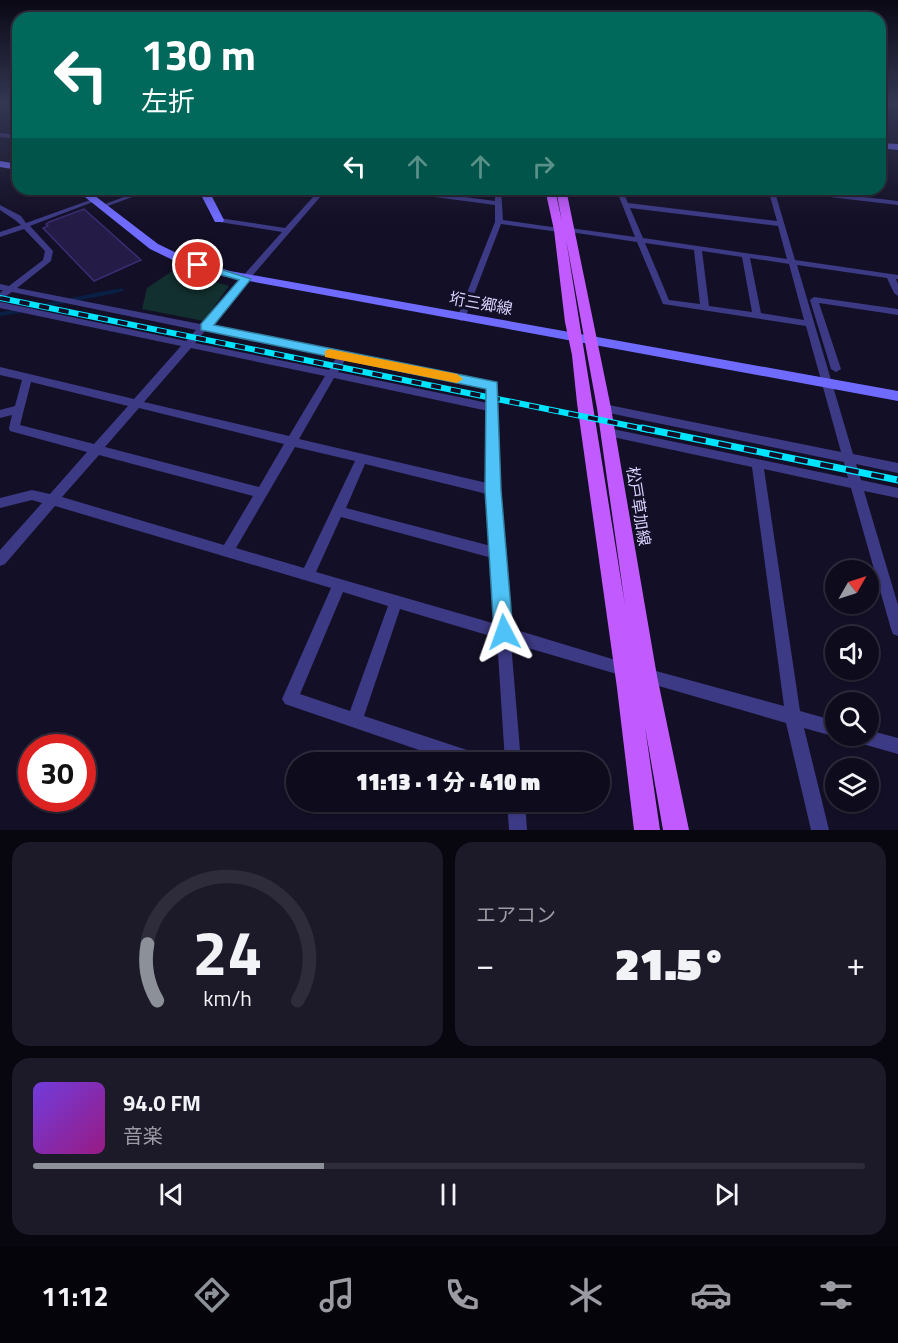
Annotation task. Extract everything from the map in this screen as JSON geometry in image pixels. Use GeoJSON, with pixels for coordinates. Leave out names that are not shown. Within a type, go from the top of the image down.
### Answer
{"type":"FeatureCollection","features":[{"type":"Feature","properties":{"kind":"main road","name":"松戸草加線"},"geometry":{"type":"LineString","coordinates":[[552,195],[565,230]]}},
{"type":"Feature","properties":{"kind":"main road","name":"松戸草加線"},"geometry":{"type":"LineString","coordinates":[[562,195],[582,339],[604,408],[646,676],[676,830]]}},
{"type":"Feature","properties":{"kind":"main road","name":"松戸草加線"},"geometry":{"type":"LineString","coordinates":[[582,339],[579,355],[584,403],[647,830]]}},
{"type":"Feature","properties":{"kind":"street","name":"垳三郷線"},"geometry":{"type":"LineString","coordinates":[[88,195],[138,236],[166,253],[212,270],[246,279],[898,396]]}},
{"type":"Feature","properties":{"kind":"street"},"geometry":{"type":"LineString","coordinates":[[0,235],[129,195]]}},
{"type":"Feature","properties":{"kind":"street"},"geometry":{"type":"LineString","coordinates":[[206,195],[219,220],[288,231]]}},
{"type":"Feature","properties":{"kind":"street"},"geometry":{"type":"LineString","coordinates":[[0,560],[319,195]]}},
{"type":"Feature","properties":{"kind":"street"},"geometry":{"type":"LineString","coordinates":[[435,195],[497,203]]}},
{"type":"Feature","properties":{"kind":"street"},"geometry":{"type":"LineString","coordinates":[[461,318],[498,221],[498,195]]}},
{"type":"Feature","properties":{"kind":"street"},"geometry":{"type":"LineString","coordinates":[[621,195],[666,302],[808,323]]}},
{"type":"Feature","properties":{"kind":"street"},"geometry":{"type":"LineString","coordinates":[[773,195],[847,457],[894,604],[898,629]]}},
{"type":"Feature","properties":{"kind":"street"},"geometry":{"type":"LineString","coordinates":[[829,195],[898,203]]}},
{"type":"Feature","properties":{"kind":"street"},"geometry":{"type":"LineString","coordinates":[[625,205],[780,224]]}},
{"type":"Feature","properties":{"kind":"street"},"geometry":{"type":"LineString","coordinates":[[0,207],[26,226],[49,251],[46,261],[0,297]]}},
{"type":"Feature","properties":{"kind":"street"},"geometry":{"type":"LineString","coordinates":[[498,221],[894,277],[898,293]]}},
{"type":"Feature","properties":{"kind":"street"},"geometry":{"type":"LineString","coordinates":[[698,249],[705,307]]}},
{"type":"Feature","properties":{"kind":"street"},"geometry":{"type":"LineString","coordinates":[[746,256],[757,315]]}},
{"type":"Feature","properties":{"kind":"street"},"geometry":{"type":"LineString","coordinates":[[0,287],[493,386],[493,490],[512,752]]}},
{"type":"Feature","properties":{"kind":"street"},"geometry":{"type":"LineString","coordinates":[[801,298],[898,312]]}},
{"type":"Feature","properties":{"kind":"street"},"geometry":{"type":"LineString","coordinates":[[814,300],[836,369]]}},
{"type":"Feature","properties":{"kind":"street"},"geometry":{"type":"LineString","coordinates":[[0,305],[493,408]]}},
{"type":"Feature","properties":{"kind":"street"},"geometry":{"type":"LineString","coordinates":[[227,552],[342,356]]}},
{"type":"Feature","properties":{"kind":"street"},"geometry":{"type":"LineString","coordinates":[[0,371],[493,490]]}},
{"type":"Feature","properties":{"kind":"street"},"geometry":{"type":"LineString","coordinates":[[27,378],[14,428],[262,493]]}},
{"type":"Feature","properties":{"kind":"street"},"geometry":{"type":"LineString","coordinates":[[604,408],[898,468]]}},
{"type":"Feature","properties":{"kind":"street"},"geometry":{"type":"LineString","coordinates":[[0,414],[19,409]]}},
{"type":"Feature","properties":{"kind":"street"},"geometry":{"type":"LineString","coordinates":[[608,432],[898,493]]}},
{"type":"Feature","properties":{"kind":"street"},"geometry":{"type":"LineString","coordinates":[[308,575],[362,459]]}},
{"type":"Feature","properties":{"kind":"street"},"geometry":{"type":"LineString","coordinates":[[757,464],[793,717],[820,830]]}},
{"type":"Feature","properties":{"kind":"street"},"geometry":{"type":"LineString","coordinates":[[0,503],[32,495],[54,500],[646,676],[825,726]]}},
{"type":"Feature","properties":{"kind":"street"},"geometry":{"type":"LineString","coordinates":[[338,512],[498,554]]}},
{"type":"Feature","properties":{"kind":"street"},"geometry":{"type":"LineString","coordinates":[[339,585],[290,699],[449,752]]}},
{"type":"Feature","properties":{"kind":"street"},"geometry":{"type":"LineString","coordinates":[[355,720],[396,601]]}},
{"type":"Feature","properties":{"kind":"street"},"geometry":{"type":"LineString","coordinates":[[879,741],[898,746]]}},
{"type":"Feature","properties":{"kind":"street"},"geometry":{"type":"LineString","coordinates":[[517,812],[518,830]]}},
{"type":"Feature","properties":{"kind":"green space"},"geometry":{"type":"Polygon","coordinates":[[[174,270],[229,286],[204,321],[142,309],[147,288],[174,270]]]}},
{"type":"Feature","properties":{"kind":"building"},"geometry":{"type":"Polygon","coordinates":[[[84,209],[141,260],[94,281],[43,228],[48,226],[46,224],[49,222],[84,209]]]}},
{"type":"Feature","properties":{"kind":"waterway"},"geometry":{"type":"LineString","coordinates":[[108,293],[122,290]]}},
{"type":"Feature","properties":{"kind":"waterway"},"geometry":{"type":"LineString","coordinates":[[26,309],[116,291]]}},
{"type":"Feature","properties":{"kind":"waterway"},"geometry":{"type":"LineString","coordinates":[[0,314],[19,311]]}},
{"type":"Feature","properties":{"kind":"railway"},"geometry":{"type":"LineString","coordinates":[[0,298],[650,430]]}},
{"type":"Feature","properties":{"kind":"railway"},"geometry":{"type":"LineString","coordinates":[[642,428],[898,480]]}},
{"type":"Feature","properties":{"kind":"slow traffic"},"geometry":{"type":"LineString","coordinates":[[329,354],[457,379]]}},
{"type":"Feature","properties":{"kind":"route"},"geometry":{"type":"LineString","coordinates":[[198,265],[246,279],[206,327],[493,386],[493,490],[504,632]]}}]}
